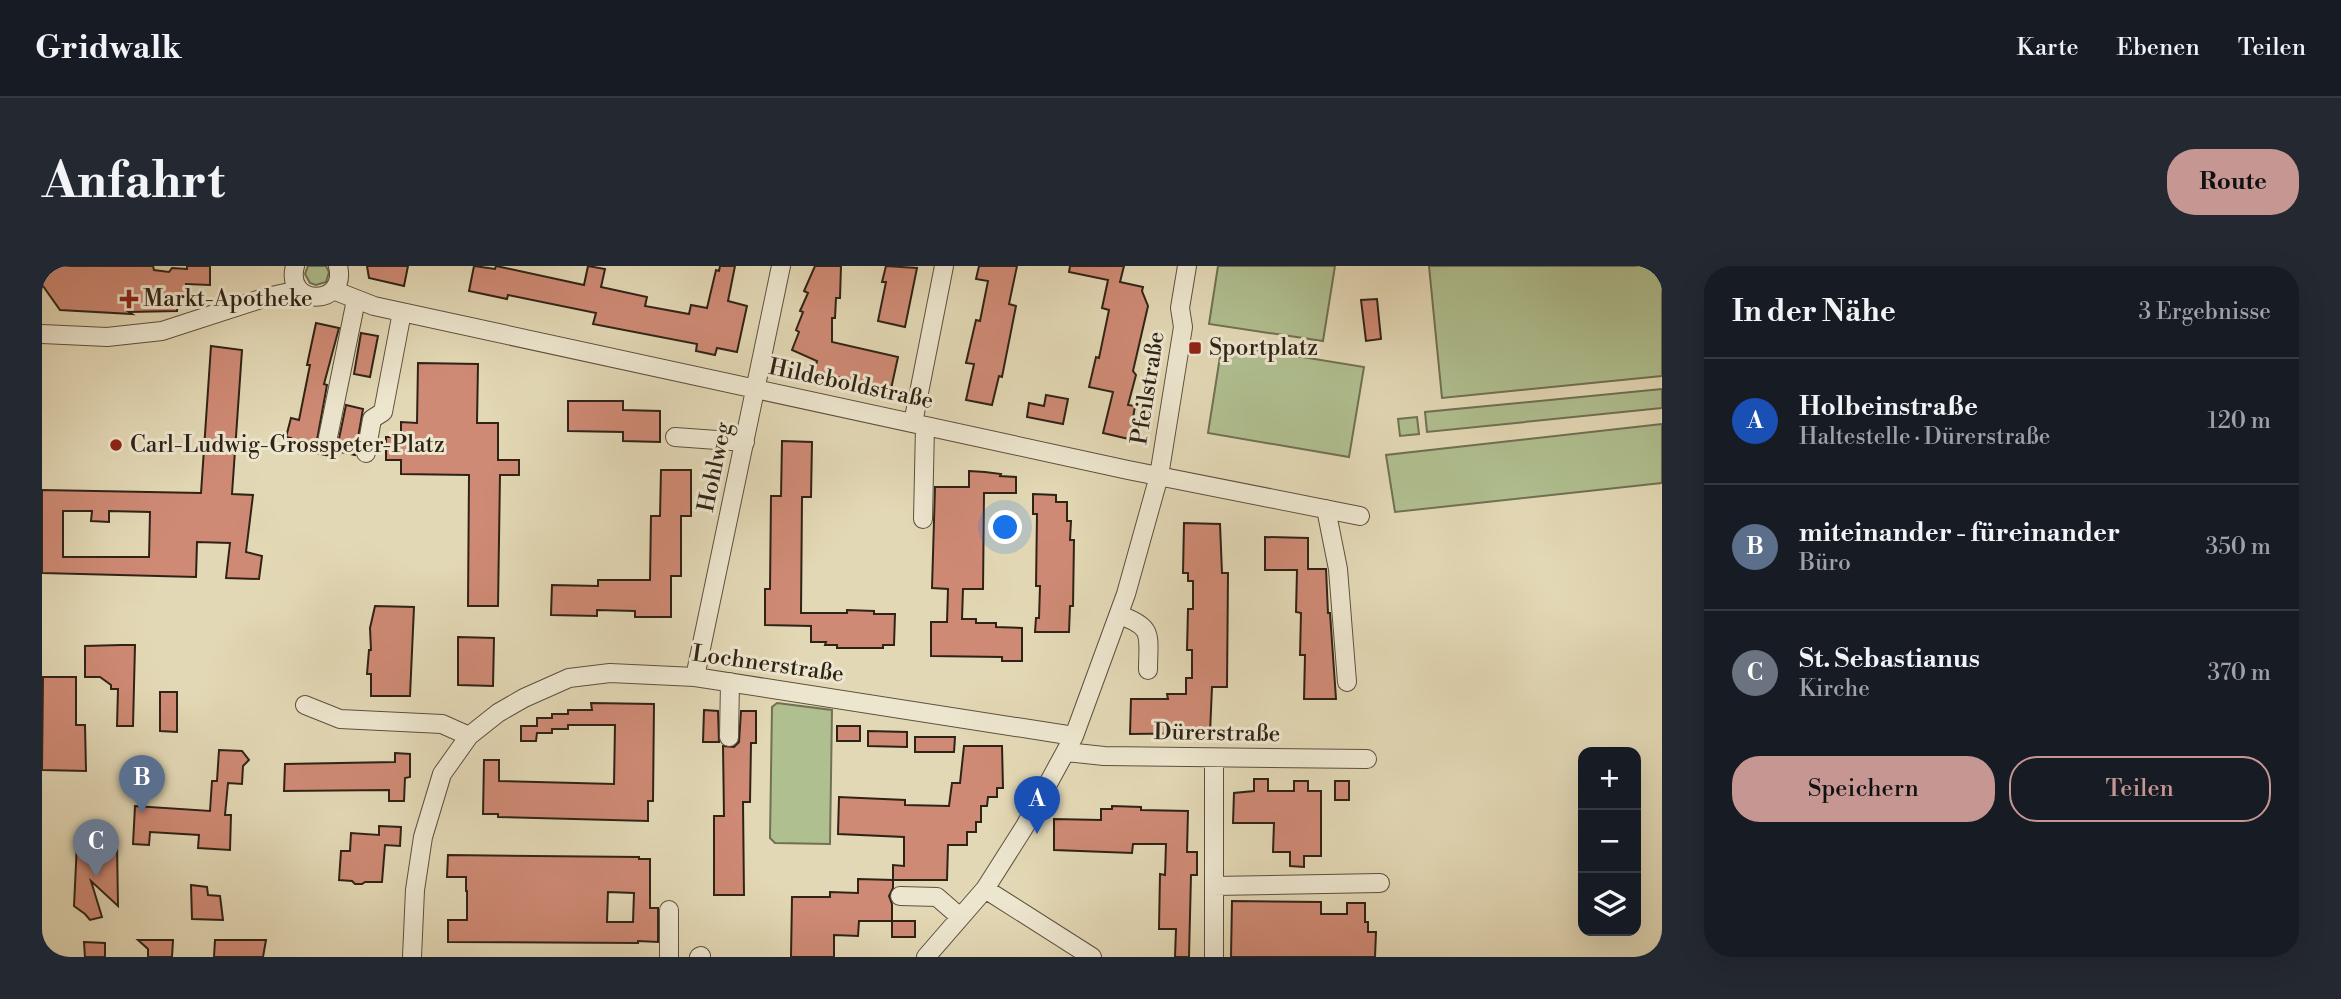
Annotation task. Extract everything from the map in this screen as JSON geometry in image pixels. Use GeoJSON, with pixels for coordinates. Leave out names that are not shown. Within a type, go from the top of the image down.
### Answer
{"type":"FeatureCollection","features":[{"type":"Feature","properties":{"kind":"street"},"geometry":{"type":"LineString","coordinates":[[295,266],[294,278],[299,290],[305,295],[320,297],[333,290],[339,276],[338,266]]}},
{"type":"Feature","properties":{"kind":"street","name":"Hohlweg"},"geometry":{"type":"LineString","coordinates":[[695,677],[781,266]]}},
{"type":"Feature","properties":{"kind":"street"},"geometry":{"type":"LineString","coordinates":[[923,519],[919,425],[944,266]]}},
{"type":"Feature","properties":{"kind":"street","name":"Pfeilstraße"},"geometry":{"type":"LineString","coordinates":[[1159,477],[1183,327],[1180,308],[1187,266]]}},
{"type":"Feature","properties":{"kind":"street"},"geometry":{"type":"LineString","coordinates":[[42,334],[107,337],[162,331],[267,297],[299,290]]}},
{"type":"Feature","properties":{"kind":"street","name":"Hildeboldstraße"},"geometry":{"type":"LineString","coordinates":[[333,290],[356,300],[402,312],[1159,477],[1360,516]]}},
{"type":"Feature","properties":{"kind":"street"},"geometry":{"type":"LineString","coordinates":[[328,437],[356,300]]}},
{"type":"Feature","properties":{"kind":"street"},"geometry":{"type":"LineString","coordinates":[[366,453],[372,419],[383,412],[402,312]]}},
{"type":"Feature","properties":{"kind":"street"},"geometry":{"type":"LineString","coordinates":[[675,437],[745,442]]}},
{"type":"Feature","properties":{"kind":"street"},"geometry":{"type":"LineString","coordinates":[[926,957],[985,889],[1025,827],[1070,744],[1126,594],[1159,477]]}},
{"type":"Feature","properties":{"kind":"street"},"geometry":{"type":"LineString","coordinates":[[1326,509],[1338,569],[1347,682]]}},
{"type":"Feature","properties":{"kind":"street"},"geometry":{"type":"LineString","coordinates":[[1119,615],[1139,622],[1148,634],[1148,670]]}},
{"type":"Feature","properties":{"kind":"street","name":"Lochnerstraße"},"geometry":{"type":"LineString","coordinates":[[412,957],[415,890],[427,816],[442,775],[469,736],[498,713],[569,678],[610,673],[695,677],[1070,744]]}},
{"type":"Feature","properties":{"kind":"street"},"geometry":{"type":"LineString","coordinates":[[729,737],[730,682]]}},
{"type":"Feature","properties":{"kind":"street"},"geometry":{"type":"LineString","coordinates":[[305,705],[340,719],[442,724],[469,736]]}},
{"type":"Feature","properties":{"kind":"street","name":"Dürerstraße"},"geometry":{"type":"LineString","coordinates":[[1070,744],[1104,755],[1367,759]]}},
{"type":"Feature","properties":{"kind":"street"},"geometry":{"type":"LineString","coordinates":[[1214,758],[1214,957]]}},
{"type":"Feature","properties":{"kind":"street"},"geometry":{"type":"LineString","coordinates":[[1214,886],[1380,883]]}},
{"type":"Feature","properties":{"kind":"street"},"geometry":{"type":"LineString","coordinates":[[985,889],[1092,957]]}},
{"type":"Feature","properties":{"kind":"street"},"geometry":{"type":"LineString","coordinates":[[900,896],[937,897],[960,917]]}},
{"type":"Feature","properties":{"kind":"street"},"geometry":{"type":"LineString","coordinates":[[669,910],[669,957]]}},
{"type":"Feature","properties":{"kind":"green space"},"geometry":{"type":"Polygon","coordinates":[[[308,266],[326,266],[329,272],[326,282],[316,285],[310,283],[305,274],[308,266]]]}},
{"type":"Feature","properties":{"kind":"green space"},"geometry":{"type":"Polygon","coordinates":[[[1218,266],[1335,266],[1323,341],[1209,324],[1218,266]]]}},
{"type":"Feature","properties":{"kind":"green space"},"geometry":{"type":"Polygon","coordinates":[[[1429,266],[1662,266],[1662,376],[1442,398],[1429,266]]]}},
{"type":"Feature","properties":{"kind":"green space"},"geometry":{"type":"Polygon","coordinates":[[[1222,344],[1364,367],[1349,457],[1208,433],[1222,344]]]}},
{"type":"Feature","properties":{"kind":"green space"},"geometry":{"type":"Polygon","coordinates":[[[1662,389],[1662,408],[1427,432],[1425,412],[1662,389]]]}},
{"type":"Feature","properties":{"kind":"green space"},"geometry":{"type":"Polygon","coordinates":[[[1417,417],[1419,434],[1400,436],[1398,419],[1417,417]]]}},
{"type":"Feature","properties":{"kind":"green space"},"geometry":{"type":"Polygon","coordinates":[[[1662,424],[1662,483],[1395,512],[1386,455],[1662,424]]]}},
{"type":"Feature","properties":{"kind":"green space"},"geometry":{"type":"Polygon","coordinates":[[[777,703],[832,710],[830,844],[775,843],[770,838],[772,707],[777,703]]]}},
{"type":"Feature","properties":{"kind":"building"},"geometry":{"type":"Polygon","coordinates":[[[43,266],[153,266],[154,270],[169,272],[172,268],[210,266],[210,285],[186,284],[186,297],[178,297],[177,311],[129,312],[132,314],[60,310],[43,286],[43,266]]]}},
{"type":"Feature","properties":{"kind":"building"},"geometry":{"type":"Polygon","coordinates":[[[367,266],[408,266],[404,286],[369,278],[367,266]]]}},
{"type":"Feature","properties":{"kind":"building"},"geometry":{"type":"Polygon","coordinates":[[[474,266],[495,269],[496,266],[584,285],[588,266],[605,269],[601,287],[647,297],[645,306],[689,314],[691,305],[707,308],[716,270],[719,271],[720,266],[735,266],[728,301],[747,306],[737,352],[717,348],[715,355],[696,351],[697,344],[593,324],[596,313],[508,295],[507,299],[469,291],[474,266]]]}},
{"type":"Feature","properties":{"kind":"building"},"geometry":{"type":"Polygon","coordinates":[[[815,266],[841,266],[840,298],[836,298],[835,318],[832,318],[832,342],[898,357],[891,389],[814,372],[817,361],[792,350],[799,332],[796,330],[803,312],[800,311],[808,293],[804,291],[815,266]]]}},
{"type":"Feature","properties":{"kind":"building"},"geometry":{"type":"Polygon","coordinates":[[[886,266],[917,268],[905,327],[878,321],[886,282],[882,282],[886,266]]]}},
{"type":"Feature","properties":{"kind":"building"},"geometry":{"type":"Polygon","coordinates":[[[979,266],[1017,266],[1009,304],[1016,306],[1002,377],[999,376],[992,405],[966,400],[974,364],[966,363],[976,320],[980,321],[988,281],[976,279],[979,266]]]}},
{"type":"Feature","properties":{"kind":"building"},"geometry":{"type":"Polygon","coordinates":[[[1070,266],[1124,266],[1120,282],[1143,287],[1148,306],[1128,405],[1135,406],[1133,418],[1138,419],[1133,440],[1103,433],[1113,392],[1089,387],[1096,357],[1099,358],[1109,310],[1102,308],[1108,280],[1069,272],[1070,266]]]}},
{"type":"Feature","properties":{"kind":"building"},"geometry":{"type":"Polygon","coordinates":[[[1377,299],[1381,339],[1366,341],[1361,300],[1377,299]]]}},
{"type":"Feature","properties":{"kind":"building"},"geometry":{"type":"Polygon","coordinates":[[[316,323],[339,328],[324,384],[327,385],[317,440],[325,448],[336,445],[346,405],[363,409],[355,455],[331,450],[330,456],[289,447],[291,438],[286,437],[291,418],[299,420],[316,323]]]}},
{"type":"Feature","properties":{"kind":"building"},"geometry":{"type":"Polygon","coordinates":[[[361,333],[378,336],[370,377],[354,374],[361,333]]]}},
{"type":"Feature","properties":{"kind":"building"},"geometry":{"type":"Polygon","coordinates":[[[211,346],[242,350],[232,494],[253,495],[246,552],[262,556],[259,579],[226,578],[230,543],[197,542],[196,577],[42,573],[42,490],[201,493],[211,346]],[[63,511],[63,557],[149,557],[150,512],[109,511],[109,522],[91,521],[92,511],[63,511]]]}},
{"type":"Feature","properties":{"kind":"building"},"geometry":{"type":"Polygon","coordinates":[[[418,363],[478,364],[477,423],[498,423],[498,460],[519,460],[519,475],[500,475],[498,606],[468,606],[469,475],[401,474],[401,460],[386,460],[386,437],[401,437],[401,422],[417,423],[418,363]]]}},
{"type":"Feature","properties":{"kind":"building"},"geometry":{"type":"Polygon","coordinates":[[[1046,395],[1068,399],[1063,424],[1027,417],[1029,403],[1044,406],[1046,395]]]}},
{"type":"Feature","properties":{"kind":"building"},"geometry":{"type":"Polygon","coordinates":[[[568,401],[623,401],[623,410],[660,411],[660,442],[623,441],[623,432],[568,431],[568,401]]]}},
{"type":"Feature","properties":{"kind":"building"},"geometry":{"type":"Polygon","coordinates":[[[782,441],[812,442],[811,497],[802,497],[801,613],[847,613],[847,610],[895,614],[894,645],[883,645],[883,648],[837,648],[837,645],[825,645],[826,642],[811,642],[811,626],[765,625],[765,589],[770,589],[771,496],[781,496],[782,441]]]}},
{"type":"Feature","properties":{"kind":"building"},"geometry":{"type":"Polygon","coordinates":[[[661,470],[691,470],[691,516],[681,516],[681,576],[671,576],[671,617],[635,617],[635,611],[597,610],[597,616],[551,615],[552,585],[598,586],[598,580],[650,580],[651,516],[660,516],[661,470]]]}},
{"type":"Feature","properties":{"kind":"building"},"geometry":{"type":"Polygon","coordinates":[[[969,471],[1016,477],[1016,493],[984,493],[983,589],[963,589],[962,619],[976,619],[976,623],[996,623],[996,627],[1022,628],[1022,661],[1002,661],[1002,657],[931,656],[931,622],[947,622],[948,589],[932,588],[935,487],[969,487],[969,471]]]}},
{"type":"Feature","properties":{"kind":"building"},"geometry":{"type":"Polygon","coordinates":[[[1033,494],[1056,495],[1056,502],[1067,502],[1067,521],[1071,521],[1070,540],[1074,540],[1073,606],[1070,606],[1069,632],[1035,632],[1036,618],[1039,618],[1040,586],[1036,586],[1037,514],[1033,514],[1033,494]]]}},
{"type":"Feature","properties":{"kind":"building"},"geometry":{"type":"Polygon","coordinates":[[[1184,523],[1220,524],[1222,573],[1228,573],[1227,687],[1212,687],[1210,733],[1130,734],[1131,699],[1168,699],[1167,694],[1186,694],[1186,678],[1192,678],[1192,650],[1187,650],[1188,609],[1193,609],[1193,581],[1188,581],[1188,573],[1183,573],[1184,523]]]}},
{"type":"Feature","properties":{"kind":"building"},"geometry":{"type":"Polygon","coordinates":[[[1265,537],[1308,538],[1308,569],[1326,569],[1336,699],[1304,699],[1305,655],[1300,655],[1301,613],[1296,612],[1297,570],[1265,570],[1265,537]]]}},
{"type":"Feature","properties":{"kind":"building"},"geometry":{"type":"Polygon","coordinates":[[[375,606],[414,607],[410,696],[371,696],[371,674],[367,674],[371,650],[370,628],[375,606]]]}},
{"type":"Feature","properties":{"kind":"building"},"geometry":{"type":"Polygon","coordinates":[[[458,637],[494,638],[493,686],[458,685],[458,637]]]}},
{"type":"Feature","properties":{"kind":"building"},"geometry":{"type":"Polygon","coordinates":[[[135,645],[133,726],[117,726],[118,689],[111,689],[111,685],[100,677],[85,677],[85,646],[135,645]]]}},
{"type":"Feature","properties":{"kind":"building"},"geometry":{"type":"Polygon","coordinates":[[[43,677],[76,677],[76,725],[85,725],[86,771],[42,770],[43,677]]]}},
{"type":"Feature","properties":{"kind":"building"},"geometry":{"type":"Polygon","coordinates":[[[160,692],[177,692],[177,732],[160,731],[160,692]]]}},
{"type":"Feature","properties":{"kind":"building"},"geometry":{"type":"Polygon","coordinates":[[[591,703],[654,704],[653,801],[648,801],[648,821],[498,817],[498,814],[483,814],[484,760],[499,760],[499,781],[614,784],[615,725],[568,725],[568,729],[537,733],[536,741],[521,741],[521,726],[537,726],[537,718],[568,714],[568,710],[592,710],[591,703]]]}},
{"type":"Feature","properties":{"kind":"building"},"geometry":{"type":"Polygon","coordinates":[[[704,710],[718,711],[719,742],[703,742],[704,710]]]}},
{"type":"Feature","properties":{"kind":"building"},"geometry":{"type":"Polygon","coordinates":[[[741,711],[756,711],[756,743],[751,743],[750,802],[743,802],[744,895],[714,895],[714,816],[724,816],[723,746],[734,747],[739,742],[741,711]]]}},
{"type":"Feature","properties":{"kind":"building"},"geometry":{"type":"Polygon","coordinates":[[[837,726],[860,726],[860,741],[837,741],[837,726]]]}},
{"type":"Feature","properties":{"kind":"building"},"geometry":{"type":"Polygon","coordinates":[[[868,731],[907,732],[907,747],[868,746],[868,731]]]}},
{"type":"Feature","properties":{"kind":"building"},"geometry":{"type":"Polygon","coordinates":[[[915,737],[955,737],[954,752],[915,752],[915,737]]]}},
{"type":"Feature","properties":{"kind":"building"},"geometry":{"type":"Polygon","coordinates":[[[964,746],[1002,746],[1003,788],[997,788],[997,797],[988,797],[987,806],[981,806],[981,822],[976,822],[976,832],[967,832],[967,845],[948,845],[947,880],[893,880],[893,865],[904,866],[904,837],[838,834],[839,797],[905,800],[905,805],[949,806],[952,783],[960,783],[964,746]]]}},
{"type":"Feature","properties":{"kind":"building"},"geometry":{"type":"Polygon","coordinates":[[[219,750],[242,751],[249,760],[243,766],[242,784],[228,783],[225,815],[231,815],[230,850],[198,848],[199,835],[150,832],[149,845],[133,844],[135,806],[210,811],[212,781],[217,781],[219,750]]]}},
{"type":"Feature","properties":{"kind":"building"},"geometry":{"type":"Polygon","coordinates":[[[395,753],[410,754],[410,777],[405,778],[404,801],[389,801],[389,790],[284,791],[285,764],[395,762],[395,753]]]}},
{"type":"Feature","properties":{"kind":"building"},"geometry":{"type":"Polygon","coordinates":[[[1254,779],[1268,779],[1268,791],[1294,791],[1294,781],[1308,781],[1308,791],[1321,791],[1321,856],[1304,856],[1304,867],[1290,866],[1290,852],[1273,852],[1274,823],[1233,823],[1234,793],[1254,791],[1254,779]]]}},
{"type":"Feature","properties":{"kind":"building"},"geometry":{"type":"Polygon","coordinates":[[[1335,781],[1349,781],[1349,800],[1335,800],[1335,781]]]}},
{"type":"Feature","properties":{"kind":"building"},"geometry":{"type":"Polygon","coordinates":[[[1112,806],[1188,811],[1187,852],[1197,852],[1197,875],[1191,875],[1189,957],[1175,957],[1176,929],[1159,929],[1160,874],[1165,875],[1166,844],[1133,844],[1132,853],[1054,850],[1054,819],[1101,820],[1101,809],[1112,809],[1112,806]]]}},
{"type":"Feature","properties":{"kind":"building"},"geometry":{"type":"Polygon","coordinates":[[[379,826],[401,827],[400,846],[385,845],[382,882],[355,884],[352,881],[339,880],[341,851],[350,851],[351,833],[379,835],[379,826]]]}},
{"type":"Feature","properties":{"kind":"building"},"geometry":{"type":"Polygon","coordinates":[[[84,837],[110,837],[117,844],[118,906],[91,881],[102,917],[90,920],[74,906],[77,843],[84,837]]]}},
{"type":"Feature","properties":{"kind":"building"},"geometry":{"type":"Polygon","coordinates":[[[448,855],[650,859],[650,908],[658,908],[658,942],[448,942],[448,920],[467,920],[467,891],[466,877],[447,877],[448,855]],[[608,892],[607,922],[633,922],[634,893],[608,892]]]}},
{"type":"Feature","properties":{"kind":"building"},"geometry":{"type":"Polygon","coordinates":[[[858,879],[893,880],[889,896],[892,921],[859,921],[858,936],[834,935],[834,957],[791,957],[792,897],[830,897],[830,892],[858,893],[858,879]]]}},
{"type":"Feature","properties":{"kind":"building"},"geometry":{"type":"Polygon","coordinates":[[[191,885],[207,887],[208,895],[220,896],[223,920],[192,919],[191,885]]]}},
{"type":"Feature","properties":{"kind":"building"},"geometry":{"type":"Polygon","coordinates":[[[1232,901],[1321,902],[1321,914],[1347,914],[1347,903],[1365,903],[1368,932],[1376,932],[1375,957],[1231,957],[1232,901]]]}},
{"type":"Feature","properties":{"kind":"building"},"geometry":{"type":"Polygon","coordinates":[[[892,921],[915,921],[915,937],[892,937],[892,921]]]}},
{"type":"Feature","properties":{"kind":"building"},"geometry":{"type":"Polygon","coordinates":[[[138,940],[173,940],[172,957],[148,957],[148,949],[138,940]]]}},
{"type":"Feature","properties":{"kind":"building"},"geometry":{"type":"Polygon","coordinates":[[[215,940],[266,940],[263,957],[214,957],[215,940]]]}},
{"type":"Feature","properties":{"kind":"building"},"geometry":{"type":"Polygon","coordinates":[[[84,942],[105,943],[105,957],[85,957],[84,942]]]}},
{"type":"Feature","properties":{"kind":"place","name":"Markt-Apotheke"},"geometry":{"type":"Point","coordinates":[129,299]}},
{"type":"Feature","properties":{"kind":"place","name":"Sportplatz"},"geometry":{"type":"Point","coordinates":[1195,348]}},
{"type":"Feature","properties":{"kind":"place","name":"Carl-Ludwig-Grosspeter-Platz"},"geometry":{"type":"Point","coordinates":[116,445]}},
{"type":"Feature","properties":{"kind":"place","name":"miteinander - füreinander"},"geometry":{"type":"Point","coordinates":[142,813]}},
{"type":"Feature","properties":{"kind":"place","name":"Holbeinstraße"},"geometry":{"type":"Point","coordinates":[1037,834]}},
{"type":"Feature","properties":{"kind":"place","name":"St. Sebastianus"},"geometry":{"type":"Point","coordinates":[96,877]}}]}
